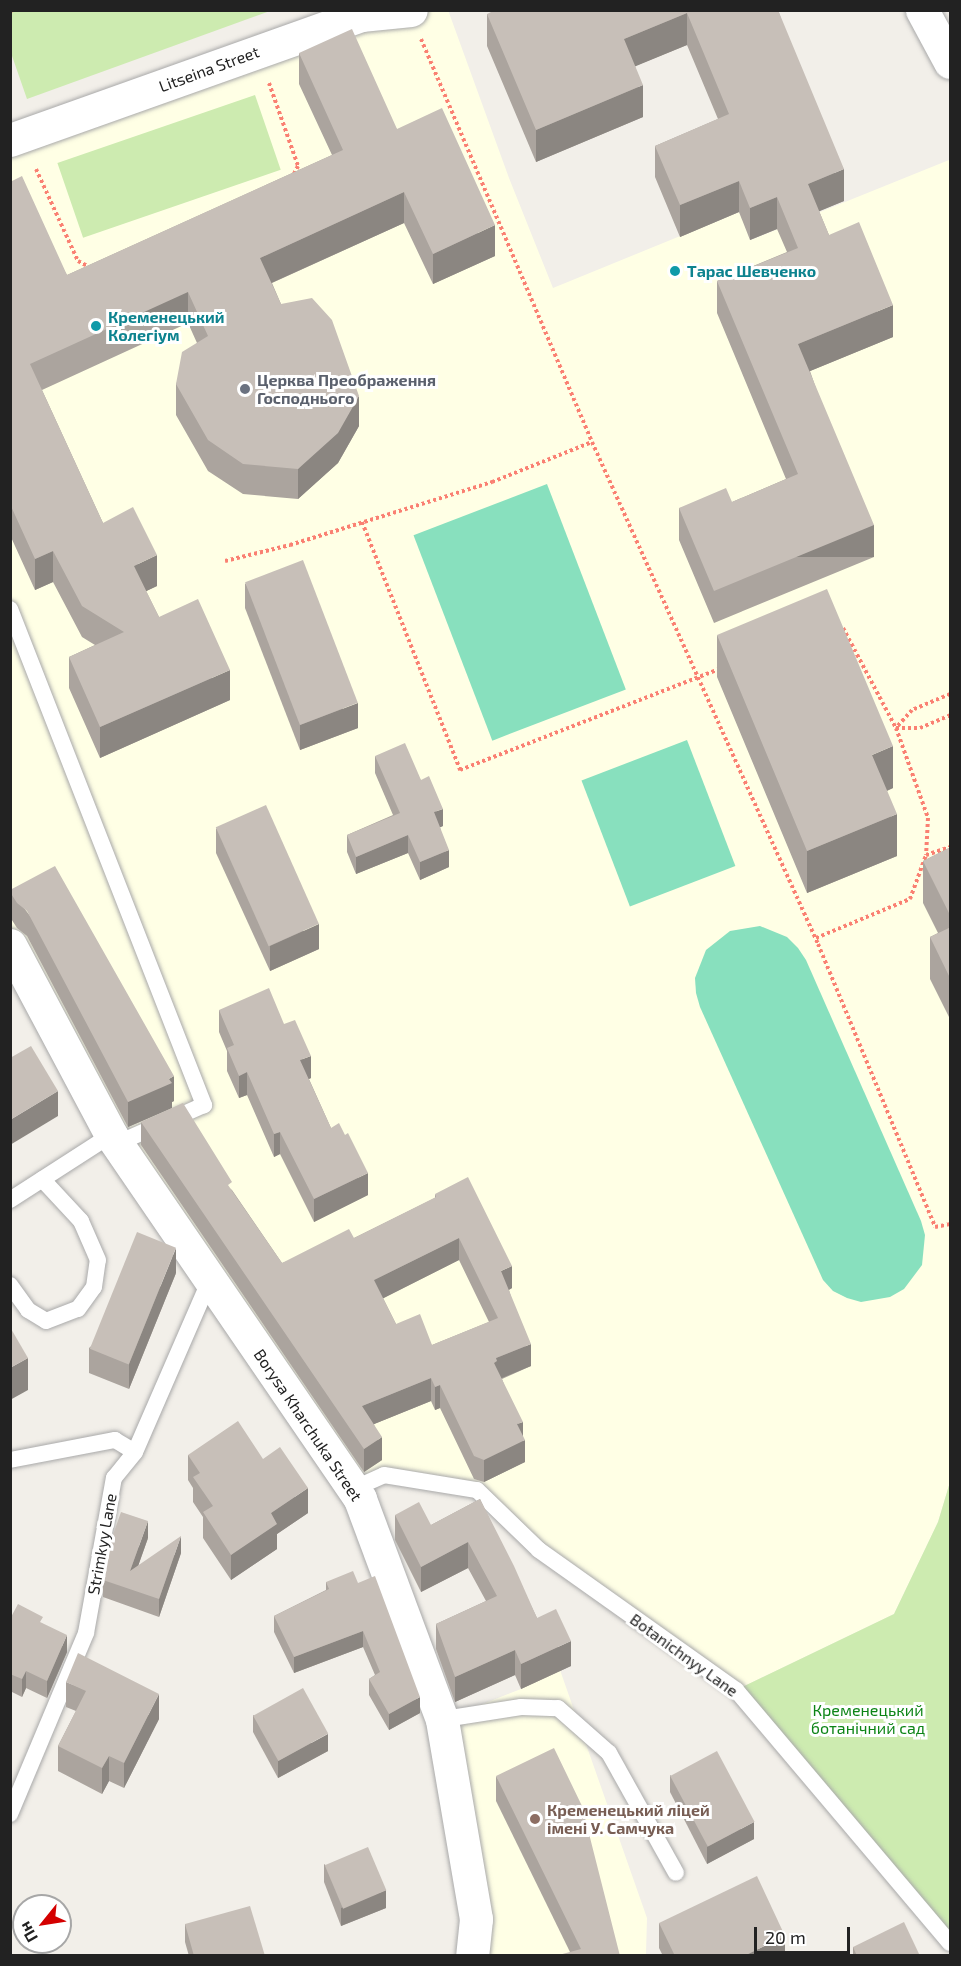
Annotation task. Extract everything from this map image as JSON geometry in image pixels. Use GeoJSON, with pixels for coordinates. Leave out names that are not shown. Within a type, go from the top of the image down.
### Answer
{"type":"FeatureCollection","features":[{"type":"Feature","properties":{"kind":"street"},"geometry":{"type":"LineString","coordinates":[[922,10],[951,62]]}},
{"type":"Feature","properties":{"kind":"street","name":"Litseina Street"},"geometry":{"type":"LineString","coordinates":[[10,140],[360,13],[410,11]]}},
{"type":"Feature","properties":{"kind":"street","name":"Borysa Kharchuka Street"},"geometry":{"type":"LineString","coordinates":[[10,945],[114,1139],[360,1499],[436,1721],[476,1919],[472,1956]]}},
{"type":"Feature","properties":{"kind":"lane"},"geometry":{"type":"LineString","coordinates":[[10,609],[204,1105],[114,1139],[42,1179],[10,1200]]}},
{"type":"Feature","properties":{"kind":"lane"},"geometry":{"type":"LineString","coordinates":[[10,1285],[28,1310],[46,1320],[78,1309],[94,1287],[98,1260],[81,1221],[42,1179]]}},
{"type":"Feature","properties":{"kind":"lane","name":"Strimkyy Lane"},"geometry":{"type":"LineString","coordinates":[[10,1814],[86,1633],[114,1478],[135,1452],[205,1291],[213,1284]]}},
{"type":"Feature","properties":{"kind":"lane"},"geometry":{"type":"LineString","coordinates":[[10,1460],[115,1440],[135,1452]]}},
{"type":"Feature","properties":{"kind":"lane","name":"Botanichnyy Lane"},"geometry":{"type":"LineString","coordinates":[[352,1489],[384,1475],[477,1490],[539,1550],[736,1690],[951,1943]]}},
{"type":"Feature","properties":{"kind":"lane"},"geometry":{"type":"LineString","coordinates":[[436,1721],[520,1707],[558,1708],[609,1753],[676,1873]]}},
{"type":"Feature","properties":{"kind":"path"},"geometry":{"type":"LineString","coordinates":[[410,11],[592,442],[816,938],[935,1227],[951,1224]]}},
{"type":"Feature","properties":{"kind":"path"},"geometry":{"type":"LineString","coordinates":[[269,83],[298,166],[289,185]]}},
{"type":"Feature","properties":{"kind":"path"},"geometry":{"type":"LineString","coordinates":[[36,170],[78,261],[94,270]]}},
{"type":"Feature","properties":{"kind":"path"},"geometry":{"type":"LineString","coordinates":[[225,561],[492,482],[592,442]]}},
{"type":"Feature","properties":{"kind":"path"},"geometry":{"type":"LineString","coordinates":[[362,522],[460,770],[730,664]]}},
{"type":"Feature","properties":{"kind":"path"},"geometry":{"type":"LineString","coordinates":[[816,938],[910,898],[926,855],[928,818],[896,728],[840,621]]}},
{"type":"Feature","properties":{"kind":"path"},"geometry":{"type":"LineString","coordinates":[[896,728],[912,710],[951,694]]}},
{"type":"Feature","properties":{"kind":"path"},"geometry":{"type":"LineString","coordinates":[[896,728],[920,728],[951,715]]}},
{"type":"Feature","properties":{"kind":"path"},"geometry":{"type":"LineString","coordinates":[[926,855],[951,847]]}},
{"type":"Feature","properties":{"kind":"shaded area"},"geometry":{"type":"Polygon","coordinates":[[[448,10],[509,178],[553,288],[739,212],[751,240],[949,160],[950,1482],[938,1522],[894,1614],[736,1690],[539,1550],[477,1490],[384,1475],[353,1489],[11,945],[11,140],[411,11],[448,10]]]}},
{"type":"Feature","properties":{"kind":"shaded area","name":"Кременецький ліцей імені У. Самчука"},"geometry":{"type":"Polygon","coordinates":[[[560,1670],[647,1918],[646,1954],[472,1955],[442,1720],[521,1689],[560,1670]]]}},
{"type":"Feature","properties":{"kind":"green space"},"geometry":{"type":"Polygon","coordinates":[[[11,10],[270,11],[27,99],[11,53],[11,10]]]}},
{"type":"Feature","properties":{"kind":"green space"},"geometry":{"type":"Polygon","coordinates":[[[255,95],[281,170],[83,238],[57,163],[255,95]]]}},
{"type":"Feature","properties":{"kind":"green space"},"geometry":{"type":"Polygon","coordinates":[[[547,484],[626,689],[492,741],[413,535],[547,484]]]}},
{"type":"Feature","properties":{"kind":"green space"},"geometry":{"type":"Polygon","coordinates":[[[687,740],[735,866],[630,907],[582,780],[687,740]]]}},
{"type":"Feature","properties":{"kind":"green space"},"geometry":{"type":"Polygon","coordinates":[[[760,926],[787,937],[806,960],[921,1221],[925,1235],[922,1265],[904,1289],[890,1297],[861,1302],[833,1291],[823,1280],[700,1007],[695,978],[706,950],[730,931],[760,926]]]}},
{"type":"Feature","properties":{"kind":"green space","name":"Кременецький ботанічний сад"},"geometry":{"type":"Polygon","coordinates":[[[950,1482],[950,1943],[736,1690],[894,1614],[938,1522],[950,1482]]]}},
{"type":"Feature","properties":{"kind":"building"},"geometry":{"type":"Polygon","coordinates":[[[495,10],[778,10],[844,169],[808,184],[829,235],[859,222],[893,305],[798,344],[874,525],[714,591],[679,508],[726,488],[732,502],[798,474],[717,281],[798,248],[777,197],[750,208],[739,181],[680,205],[655,146],[729,114],[687,13],[624,39],[643,85],[536,130],[487,14],[495,10]]]}},
{"type":"Feature","properties":{"kind":"building","name":"Кременецький Колегіум"},"geometry":{"type":"Polygon","coordinates":[[[352,29],[397,129],[442,108],[495,225],[433,254],[404,192],[260,258],[281,304],[312,298],[332,320],[359,396],[338,433],[298,469],[243,464],[208,440],[176,384],[182,352],[208,336],[188,292],[30,364],[103,523],[133,507],[157,555],[134,566],[159,617],[198,599],[230,670],[100,727],[69,657],[124,632],[82,606],[53,551],[35,559],[10,504],[10,182],[22,176],[67,275],[343,150],[299,53],[352,29]]]}},
{"type":"Feature","properties":{"kind":"building"},"geometry":{"type":"Polygon","coordinates":[[[303,560],[358,703],[300,725],[245,582],[303,560]]]}},
{"type":"Feature","properties":{"kind":"building"},"geometry":{"type":"Polygon","coordinates":[[[827,589],[893,746],[872,755],[897,814],[807,851],[717,635],[827,589]]]}},
{"type":"Feature","properties":{"kind":"building"},"geometry":{"type":"Polygon","coordinates":[[[405,743],[421,780],[429,776],[443,809],[434,812],[449,850],[420,862],[408,835],[356,857],[347,835],[400,813],[375,756],[405,743]]]}},
{"type":"Feature","properties":{"kind":"building"},"geometry":{"type":"Polygon","coordinates":[[[266,805],[319,924],[269,946],[216,827],[266,805]]]}},
{"type":"Feature","properties":{"kind":"building"},"geometry":{"type":"Polygon","coordinates":[[[951,847],[951,917],[923,861],[951,847]]]}},
{"type":"Feature","properties":{"kind":"building"},"geometry":{"type":"Polygon","coordinates":[[[55,866],[174,1076],[169,1079],[172,1083],[128,1102],[27,911],[17,903],[10,892],[55,866]]]}},
{"type":"Feature","properties":{"kind":"building"},"geometry":{"type":"Polygon","coordinates":[[[951,927],[951,980],[930,937],[951,927]]]}},
{"type":"Feature","properties":{"kind":"building"},"geometry":{"type":"Polygon","coordinates":[[[269,988],[284,1024],[295,1020],[311,1056],[300,1060],[331,1128],[339,1123],[345,1135],[348,1133],[368,1173],[314,1199],[280,1132],[274,1134],[247,1072],[239,1076],[227,1048],[234,1045],[219,1010],[269,988]]]}},
{"type":"Feature","properties":{"kind":"building"},"geometry":{"type":"Polygon","coordinates":[[[31,1046],[58,1091],[10,1120],[10,1058],[31,1046]]]}},
{"type":"Feature","properties":{"kind":"building"},"geometry":{"type":"Polygon","coordinates":[[[183,1103],[232,1182],[228,1185],[282,1263],[349,1229],[354,1238],[436,1197],[435,1194],[468,1177],[512,1266],[501,1271],[531,1344],[496,1358],[497,1361],[494,1363],[523,1422],[517,1424],[525,1440],[484,1460],[474,1456],[440,1385],[435,1387],[431,1378],[362,1406],[382,1437],[364,1449],[141,1122],[183,1103]],[[459,1238],[374,1280],[396,1324],[420,1314],[432,1345],[498,1318],[459,1238]]]}},
{"type":"Feature","properties":{"kind":"building"},"geometry":{"type":"Polygon","coordinates":[[[137,1232],[176,1248],[129,1365],[90,1349],[137,1232]]]}},
{"type":"Feature","properties":{"kind":"building"},"geometry":{"type":"Polygon","coordinates":[[[10,1327],[28,1358],[10,1368],[10,1327]]]}},
{"type":"Feature","properties":{"kind":"building"},"geometry":{"type":"Polygon","coordinates":[[[238,1421],[263,1459],[280,1447],[308,1488],[271,1513],[277,1524],[231,1555],[203,1512],[213,1506],[193,1477],[200,1473],[188,1455],[238,1421]]]}},
{"type":"Feature","properties":{"kind":"building"},"geometry":{"type":"Polygon","coordinates":[[[480,1499],[537,1618],[556,1609],[571,1641],[521,1664],[515,1650],[455,1677],[436,1624],[497,1596],[468,1542],[421,1567],[395,1515],[419,1502],[431,1525],[480,1499]]]}},
{"type":"Feature","properties":{"kind":"building"},"geometry":{"type":"Polygon","coordinates":[[[121,1512],[148,1521],[130,1571],[181,1536],[159,1599],[103,1580],[110,1543],[121,1512]]]}},
{"type":"Feature","properties":{"kind":"building"},"geometry":{"type":"Polygon","coordinates":[[[353,1571],[358,1583],[375,1576],[420,1697],[389,1714],[369,1679],[380,1672],[363,1631],[294,1657],[274,1616],[329,1589],[326,1582],[353,1571]]]}},
{"type":"Feature","properties":{"kind":"building"},"geometry":{"type":"Polygon","coordinates":[[[18,1604],[43,1617],[40,1622],[67,1635],[47,1681],[26,1671],[22,1679],[10,1674],[10,1616],[18,1604]]]}},
{"type":"Feature","properties":{"kind":"building"},"geometry":{"type":"Polygon","coordinates":[[[78,1653],[159,1694],[124,1763],[109,1756],[102,1768],[58,1746],[86,1691],[66,1682],[78,1653]]]}},
{"type":"Feature","properties":{"kind":"building"},"geometry":{"type":"Polygon","coordinates":[[[303,1688],[328,1733],[278,1761],[253,1716],[303,1688]]]}},
{"type":"Feature","properties":{"kind":"building"},"geometry":{"type":"Polygon","coordinates":[[[554,1748],[582,1806],[620,1956],[555,1956],[581,1949],[496,1776],[554,1748]]]}},
{"type":"Feature","properties":{"kind":"building"},"geometry":{"type":"Polygon","coordinates":[[[717,1751],[755,1822],[708,1847],[670,1776],[717,1751]]]}},
{"type":"Feature","properties":{"kind":"building"},"geometry":{"type":"Polygon","coordinates":[[[368,1847],[386,1890],[343,1909],[325,1865],[368,1847]]]}},
{"type":"Feature","properties":{"kind":"building"},"geometry":{"type":"Polygon","coordinates":[[[757,1876],[785,1936],[744,1956],[675,1956],[659,1923],[757,1876]]]}},
{"type":"Feature","properties":{"kind":"building"},"geometry":{"type":"Polygon","coordinates":[[[250,1906],[265,1956],[194,1956],[185,1924],[250,1906]]]}},
{"type":"Feature","properties":{"kind":"building"},"geometry":{"type":"Polygon","coordinates":[[[904,1922],[920,1956],[857,1956],[853,1947],[904,1922]]]}},
{"type":"Feature","properties":{"kind":"place","name":"Тарас Шевченко"},"geometry":{"type":"Point","coordinates":[675,271]}},
{"type":"Feature","properties":{"kind":"place","name":"Кременецький Колегіум"},"geometry":{"type":"Point","coordinates":[96,326]}},
{"type":"Feature","properties":{"kind":"place","name":"Церква Преображення Господнього"},"geometry":{"type":"Point","coordinates":[245,389]}},
{"type":"Feature","properties":{"kind":"place","name":"Кременецький ліцей імені У. Самчука"},"geometry":{"type":"Point","coordinates":[535,1819]}}]}
